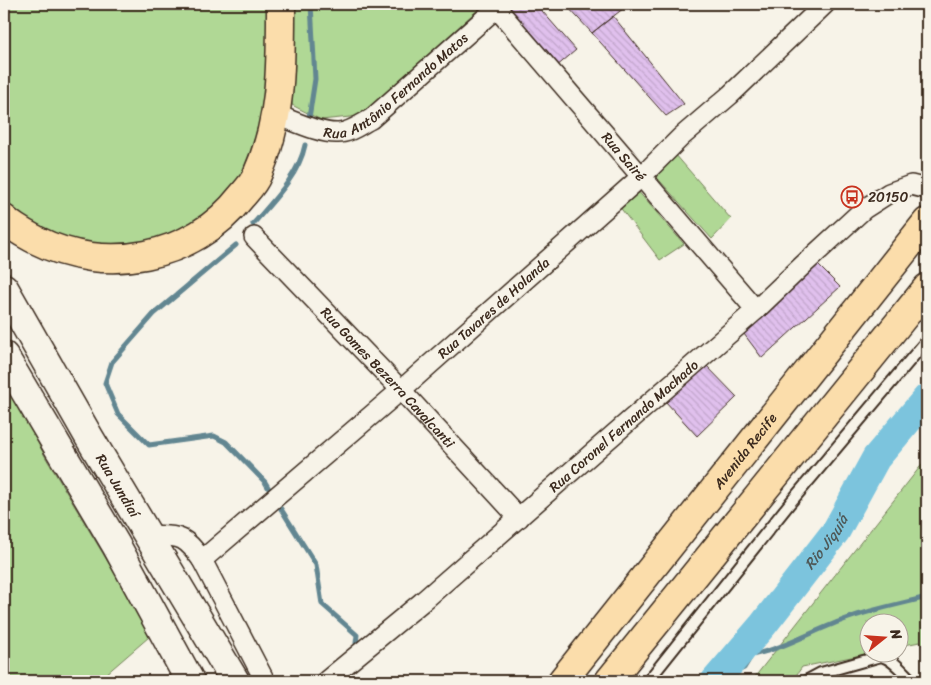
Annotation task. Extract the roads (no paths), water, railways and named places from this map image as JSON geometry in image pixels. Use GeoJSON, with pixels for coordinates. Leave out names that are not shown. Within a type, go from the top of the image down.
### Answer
{"type":"FeatureCollection","features":[{"type":"Feature","properties":{"kind":"main road"},"geometry":{"type":"LineString","coordinates":[[4,219],[26,235],[54,249],[96,258],[122,259],[151,254],[188,241],[211,227],[230,212],[256,178],[269,146],[277,115],[281,58],[281,4]]}},
{"type":"Feature","properties":{"kind":"main road","name":"Avenida Recife"},"geometry":{"type":"LineString","coordinates":[[562,681],[927,222]]}},
{"type":"Feature","properties":{"kind":"main road","name":"Rua Jundiaí"},"geometry":{"type":"LineString","coordinates":[[4,288],[45,363],[235,681]]}},
{"type":"Feature","properties":{"kind":"main road"},"geometry":{"type":"LineString","coordinates":[[609,681],[927,288]]}},
{"type":"Feature","properties":{"kind":"main road"},"geometry":{"type":"LineString","coordinates":[[4,356],[116,544],[190,681]]}},
{"type":"Feature","properties":{"kind":"street","name":"Rua Tavares de Holanda"},"geometry":{"type":"LineString","coordinates":[[202,560],[401,390],[642,176],[681,137],[730,95],[825,4]]}},
{"type":"Feature","properties":{"kind":"street","name":"Rua Antônio Fernando Matos"},"geometry":{"type":"LineString","coordinates":[[277,115],[322,130],[339,133],[350,130],[371,118],[497,5]]}},
{"type":"Feature","properties":{"kind":"street","name":"Rua Sairé"},"geometry":{"type":"LineString","coordinates":[[497,5],[756,310]]}},
{"type":"Feature","properties":{"kind":"street","name":"Rua Coronel Fernando Machado"},"geometry":{"type":"LineString","coordinates":[[326,681],[422,602],[519,518],[756,310],[864,209],[889,193],[911,185],[927,189]]}},
{"type":"Feature","properties":{"kind":"street","name":"Rua Gomes Bezerra Cavalcanti"},"geometry":{"type":"LineString","coordinates":[[254,237],[401,390],[519,518]]}},
{"type":"Feature","properties":{"kind":"street"},"geometry":{"type":"LineString","coordinates":[[148,535],[174,537],[185,540],[192,545],[202,560],[265,681]]}},
{"type":"Feature","properties":{"kind":"lane"},"geometry":{"type":"LineString","coordinates":[[648,681],[790,503],[927,340]]}},
{"type":"Feature","properties":{"kind":"lane"},"geometry":{"type":"LineString","coordinates":[[806,681],[821,673],[881,656],[887,658],[912,681]]}},
{"type":"Feature","properties":{"kind":"waterway"},"geometry":{"type":"LineString","coordinates":[[309,118],[315,79],[311,4]]}},
{"type":"Feature","properties":{"kind":"waterway"},"geometry":{"type":"LineString","coordinates":[[253,224],[277,197],[291,177],[302,156],[305,145]]}},
{"type":"Feature","properties":{"kind":"waterway"},"geometry":{"type":"LineString","coordinates":[[236,245],[154,314],[112,362],[105,383],[118,414],[149,445],[214,436],[226,442],[265,482],[272,494]]}},
{"type":"Feature","properties":{"kind":"waterway","name":"Rio Jiquiá"},"geometry":{"type":"LineString","coordinates":[[715,681],[763,625],[836,531],[876,458],[927,398]]}},
{"type":"Feature","properties":{"kind":"waterway"},"geometry":{"type":"LineString","coordinates":[[281,509],[316,565],[322,604],[357,635],[356,643]]}},
{"type":"Feature","properties":{"kind":"waterway"},"geometry":{"type":"LineString","coordinates":[[716,681],[744,668],[752,655],[777,648],[858,615],[927,597]]}},
{"type":"Feature","properties":{"kind":"place","name":"20150"},"geometry":{"type":"Point","coordinates":[852,197]}}]}
